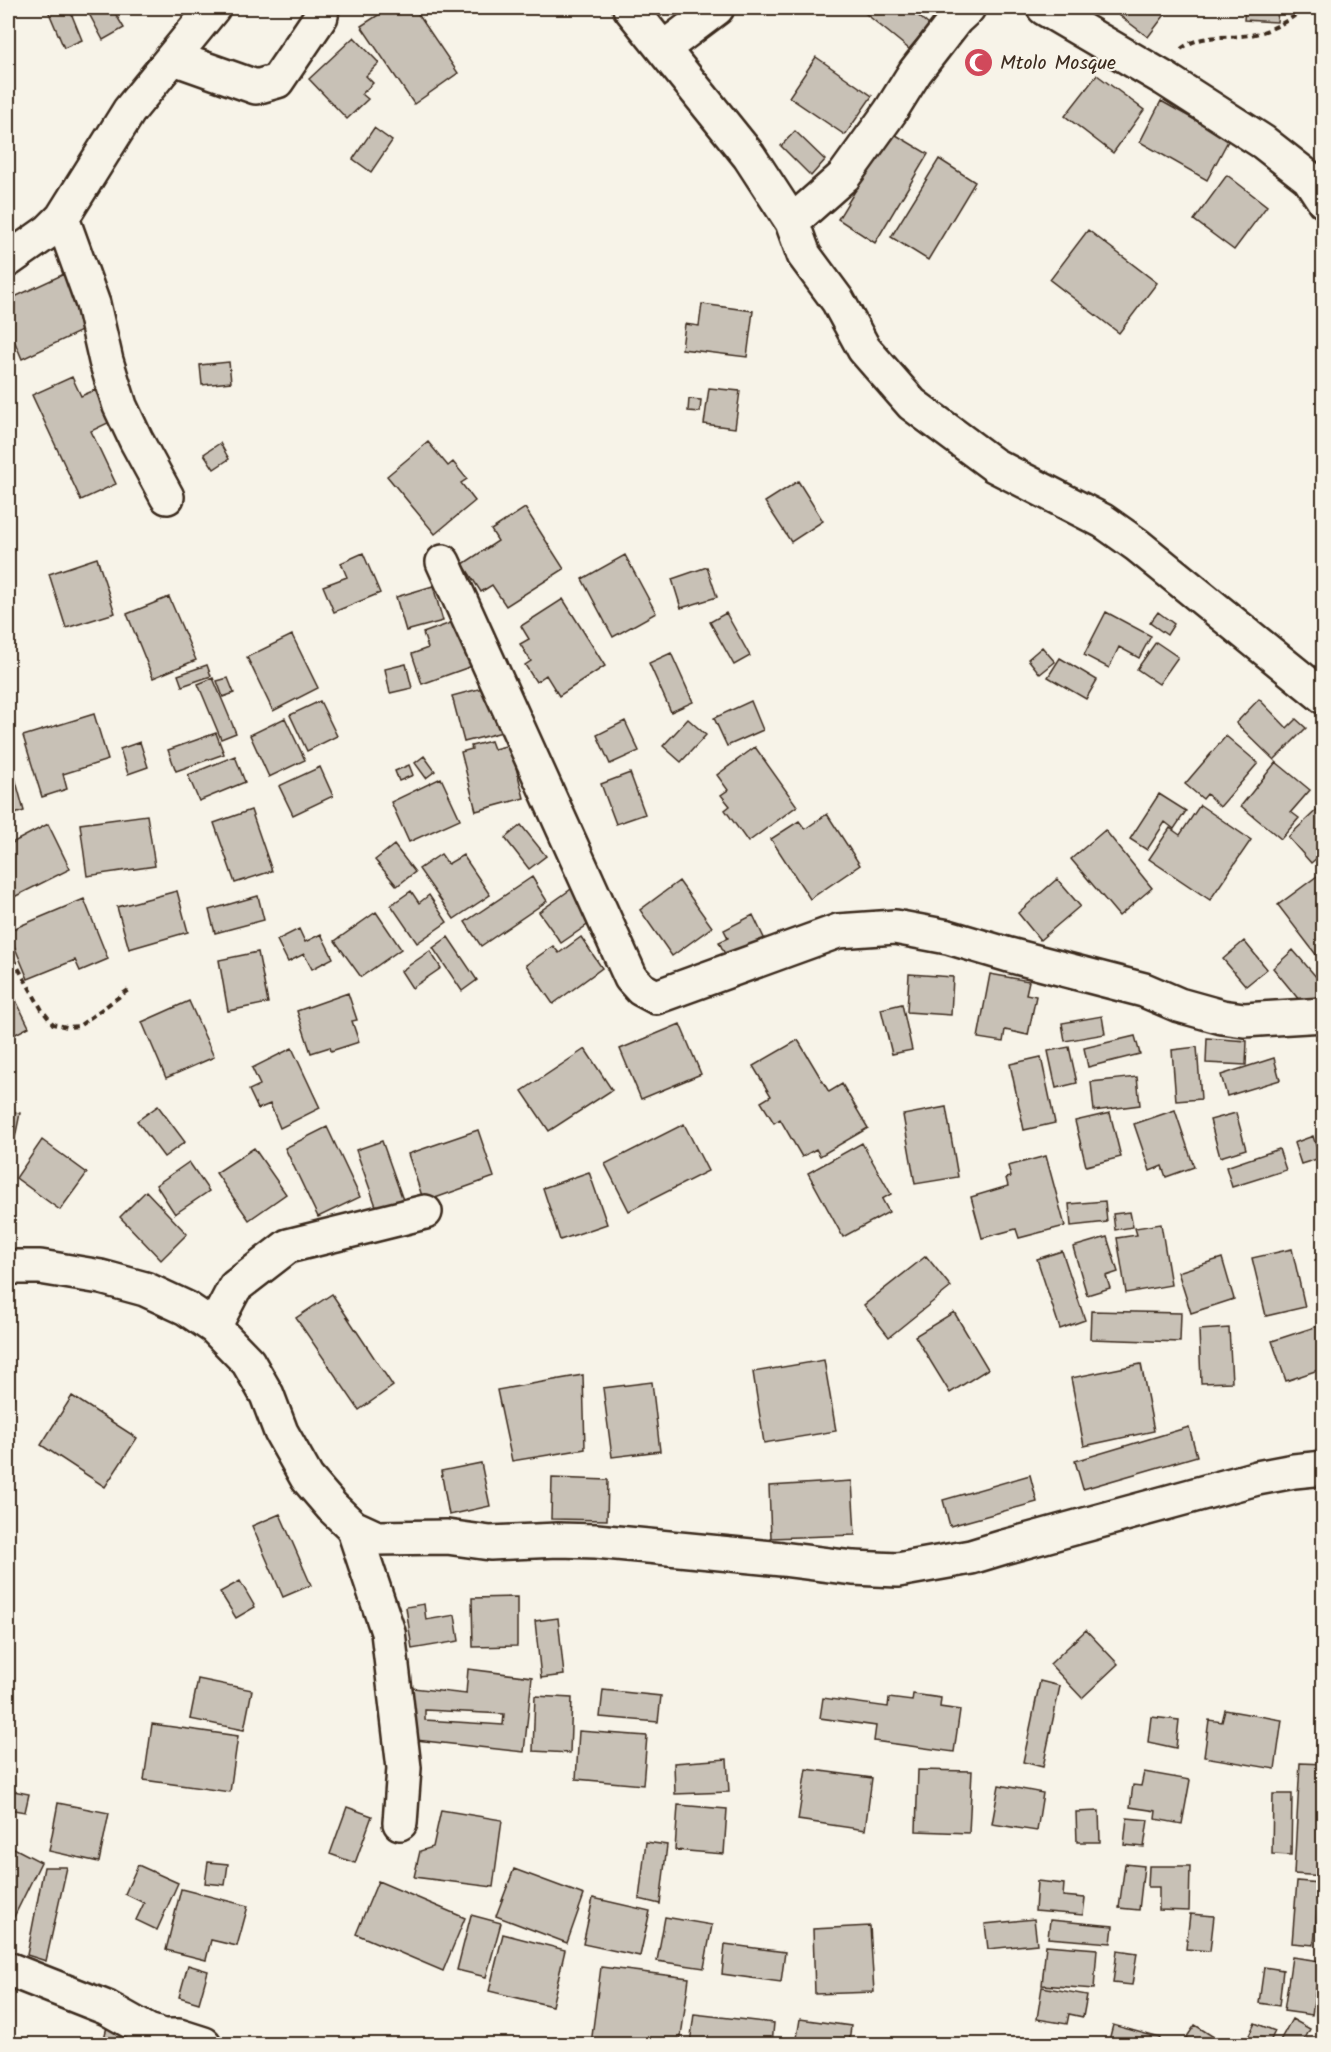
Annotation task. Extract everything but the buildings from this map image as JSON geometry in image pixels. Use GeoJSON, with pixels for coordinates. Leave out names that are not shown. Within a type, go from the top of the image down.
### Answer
{"type":"FeatureCollection","features":[{"type":"Feature","properties":{"kind":"street"},"geometry":{"type":"LineString","coordinates":[[8,260],[49,231],[62,218],[129,111],[213,8]]}},
{"type":"Feature","properties":{"kind":"street"},"geometry":{"type":"LineString","coordinates":[[174,58],[256,87],[277,81],[321,16],[322,8]]}},
{"type":"Feature","properties":{"kind":"street"},"geometry":{"type":"LineString","coordinates":[[630,8],[749,156],[792,222],[804,255],[837,301],[864,349],[912,404],[994,465],[1103,521],[1137,545],[1323,697]]}},
{"type":"Feature","properties":{"kind":"street"},"geometry":{"type":"LineString","coordinates":[[664,48],[717,8]]}},
{"type":"Feature","properties":{"kind":"street"},"geometry":{"type":"LineString","coordinates":[[792,222],[844,176],[890,112],[915,72],[956,19],[968,8]]}},
{"type":"Feature","properties":{"kind":"street"},"geometry":{"type":"LineString","coordinates":[[1044,8],[1165,79],[1263,142],[1309,178],[1323,201]]}},
{"type":"Feature","properties":{"kind":"street"},"geometry":{"type":"LineString","coordinates":[[62,218],[93,304],[106,361],[120,406],[167,497]]}},
{"type":"Feature","properties":{"kind":"street"},"geometry":{"type":"LineString","coordinates":[[443,562],[632,978],[641,989],[656,997],[838,931],[895,927],[948,937],[1009,956],[1144,990],[1179,1005],[1222,1017],[1244,1020],[1323,1016]]}},
{"type":"Feature","properties":{"kind":"street"},"geometry":{"type":"LineString","coordinates":[[214,1327],[235,1287],[288,1246],[425,1212]]}},
{"type":"Feature","properties":{"kind":"street"},"geometry":{"type":"LineString","coordinates":[[8,1267],[40,1267],[101,1277],[145,1289],[186,1308],[214,1327],[248,1362],[267,1395],[281,1432],[307,1478],[353,1527],[377,1538],[447,1537],[490,1543],[596,1541],[853,1568],[898,1569],[971,1557],[1257,1479],[1323,1467]]}},
{"type":"Feature","properties":{"kind":"street"},"geometry":{"type":"LineString","coordinates":[[353,1527],[388,1632],[404,1768],[400,1823]]}},
{"type":"Feature","properties":{"kind":"street"},"geometry":{"type":"LineString","coordinates":[[8,1969],[107,2008],[148,2031],[163,2036],[179,2036],[204,2044]]}},
{"type":"Feature","properties":{"kind":"path"},"geometry":{"type":"LineString","coordinates":[[1165,79],[1176,53],[1190,42],[1207,37],[1252,35],[1288,21],[1305,8]]}},
{"type":"Feature","properties":{"kind":"path"},"geometry":{"type":"LineString","coordinates":[[8,950],[42,1011],[53,1024],[67,1027],[79,1026],[131,988]]}},
{"type":"Feature","properties":{"kind":"place","name":"Mtolo Mosque"},"geometry":{"type":"Point","coordinates":[979,62]}}]}
